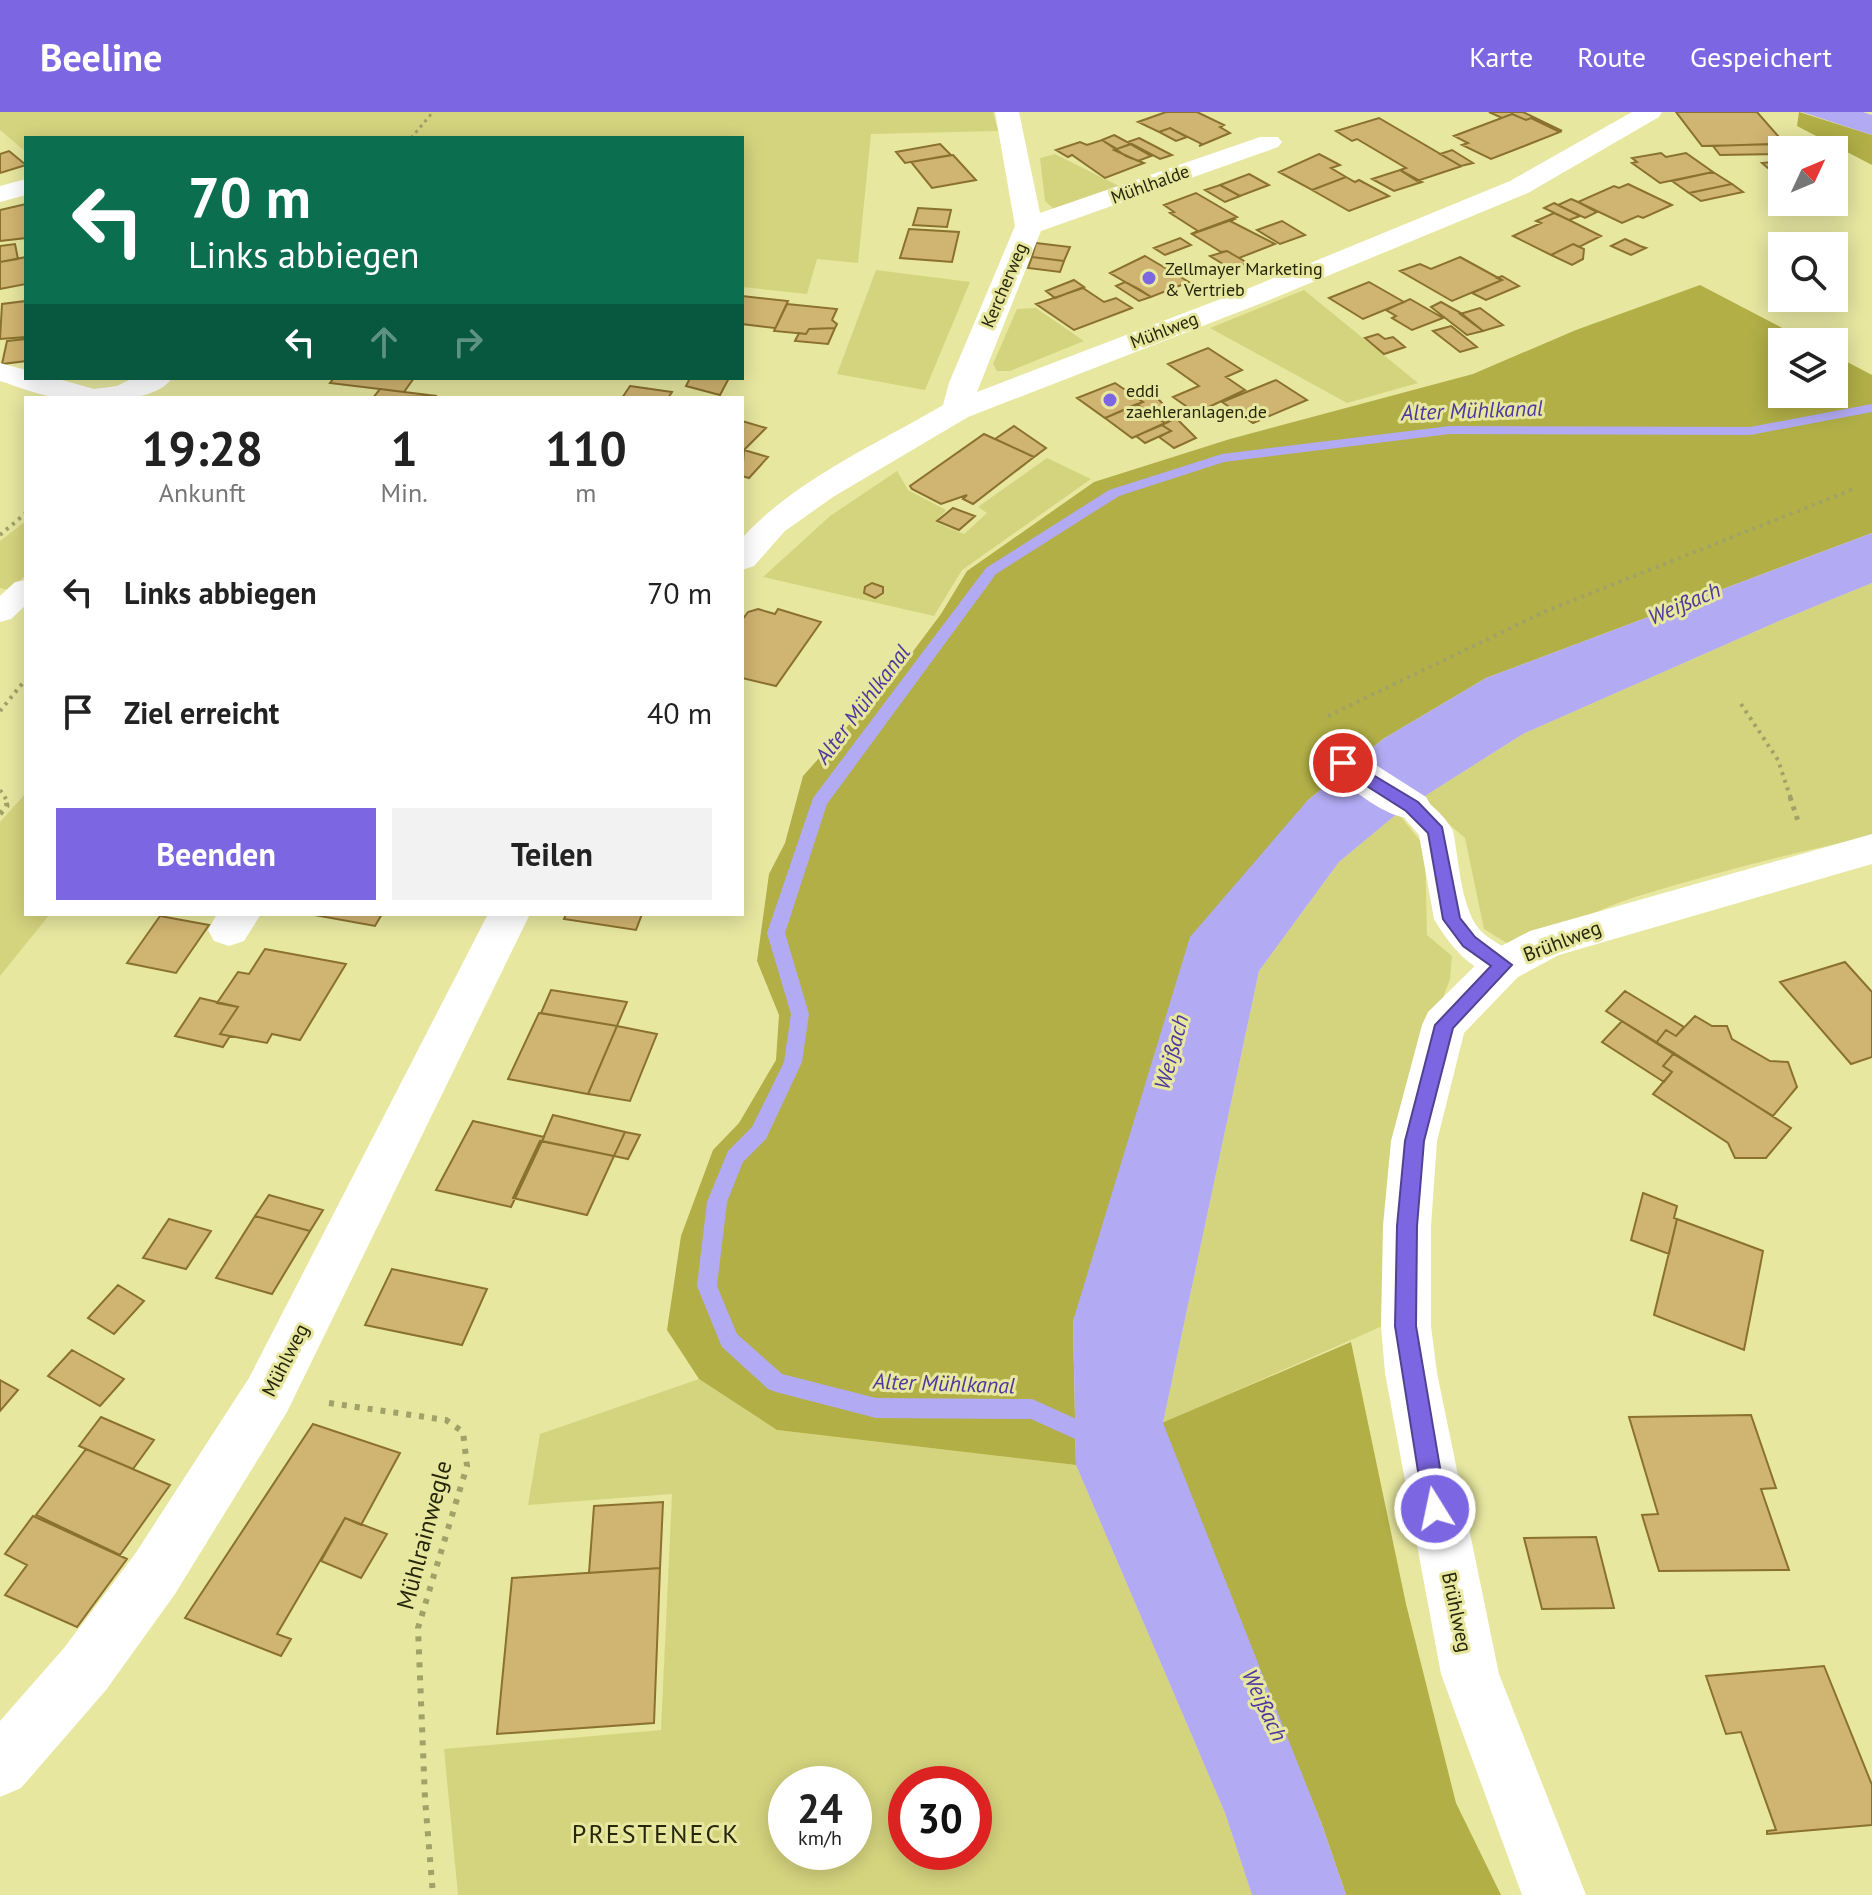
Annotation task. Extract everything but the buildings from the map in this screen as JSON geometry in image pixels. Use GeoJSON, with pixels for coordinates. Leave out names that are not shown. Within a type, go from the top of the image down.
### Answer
{"type":"FeatureCollection","features":[{"type":"Feature","properties":{"kind":"street","name":"Kercherweg"},"geometry":{"type":"LineString","coordinates":[[957,410],[964,383],[1029,226],[1007,112]]}},
{"type":"Feature","properties":{"kind":"street","name":"Mühlweg"},"geometry":{"type":"LineString","coordinates":[[744,557],[773,524],[821,490],[957,410],[1257,295],[1519,187],[1603,125],[1650,112]]}},
{"type":"Feature","properties":{"kind":"street","name":"Mühlhalde"},"geometry":{"type":"LineString","coordinates":[[1029,226],[1269,142]]}},
{"type":"Feature","properties":{"kind":"street"},"geometry":{"type":"LineString","coordinates":[[0,194],[24,188]]}},
{"type":"Feature","properties":{"kind":"street"},"geometry":{"type":"LineString","coordinates":[[0,372],[24,379]]}},
{"type":"Feature","properties":{"kind":"street"},"geometry":{"type":"LineString","coordinates":[[29,380],[86,396]]}},
{"type":"Feature","properties":{"kind":"street"},"geometry":{"type":"LineString","coordinates":[[108,396],[124,394],[153,380]]}},
{"type":"Feature","properties":{"kind":"street"},"geometry":{"type":"LineString","coordinates":[[1343,763],[1412,807]]}},
{"type":"Feature","properties":{"kind":"street","name":"Brühlweg"},"geometry":{"type":"LineString","coordinates":[[1554,1895],[1470,1674],[1435,1509],[1406,1326],[1407,1226],[1414,1141],[1444,1025],[1503,965],[1545,943],[1872,849]]}},
{"type":"Feature","properties":{"kind":"street","name":"Mühlweg"},"geometry":{"type":"LineString","coordinates":[[0,1767],[85,1669],[155,1574],[268,1395],[508,916]]}},
{"type":"Feature","properties":{"kind":"lane"},"geometry":{"type":"LineString","coordinates":[[0,612],[24,591]]}},
{"type":"Feature","properties":{"kind":"lane"},"geometry":{"type":"LineString","coordinates":[[1412,807],[1436,831],[1452,919],[1469,942],[1503,965]]}},
{"type":"Feature","properties":{"kind":"path"},"geometry":{"type":"LineString","coordinates":[[413,136],[433,112]]}},
{"type":"Feature","properties":{"kind":"path"},"geometry":{"type":"LineString","coordinates":[[1343,763],[1312,724],[1546,611],[1856,488]]}},
{"type":"Feature","properties":{"kind":"path"},"geometry":{"type":"LineString","coordinates":[[0,535],[24,515]]}},
{"type":"Feature","properties":{"kind":"path"},"geometry":{"type":"LineString","coordinates":[[0,711],[24,681]]}},
{"type":"Feature","properties":{"kind":"path"},"geometry":{"type":"LineString","coordinates":[[1741,704],[1778,760],[1813,864]]}},
{"type":"Feature","properties":{"kind":"path"},"geometry":{"type":"LineString","coordinates":[[0,790],[5,794],[7,806],[0,814]]}},
{"type":"Feature","properties":{"kind":"path","name":"Mühlrainwegle"},"geometry":{"type":"LineString","coordinates":[[268,1395],[446,1420],[463,1432],[467,1466],[418,1628],[425,1799],[433,1895]]}},
{"type":"Feature","properties":{"kind":"shaded area"},"geometry":{"type":"Polygon","coordinates":[[[0,112],[993,112],[998,131],[871,134],[858,263],[817,259],[807,294],[744,287],[744,136],[24,136],[24,150],[0,130],[0,112]]]}},
{"type":"Feature","properties":{"kind":"shaded area"},"geometry":{"type":"Polygon","coordinates":[[[1799,112],[1872,135],[1872,165],[1848,153],[1848,136],[1816,136],[1797,126],[1799,112]]]}},
{"type":"Feature","properties":{"kind":"shaded area"},"geometry":{"type":"Polygon","coordinates":[[[1055,154],[1125,189],[1056,211],[1045,201],[1040,158],[1055,154]]]}},
{"type":"Feature","properties":{"kind":"shaded area"},"geometry":{"type":"Polygon","coordinates":[[[876,270],[970,282],[925,390],[837,374],[876,270]]]}},
{"type":"Feature","properties":{"kind":"shaded area"},"geometry":{"type":"Polygon","coordinates":[[[1700,285],[1782,328],[1768,328],[1768,408],[1848,408],[1848,362],[1872,375],[1872,533],[1486,678],[1383,739],[1307,801],[1073,1321],[1076,1465],[777,1430],[699,1379],[667,1330],[681,1236],[713,1150],[739,1123],[776,1060],[779,1015],[757,961],[769,874],[785,843],[803,776],[905,662],[941,614],[967,571],[1094,482],[1230,439],[1473,374],[1576,330],[1700,285]]]}},
{"type":"Feature","properties":{"kind":"shaded area"},"geometry":{"type":"Polygon","coordinates":[[[1304,290],[1418,383],[1347,403],[1210,328],[1304,290]]]}},
{"type":"Feature","properties":{"kind":"shaded area"},"geometry":{"type":"Polygon","coordinates":[[[1036,308],[1084,341],[1010,371],[997,371],[993,364],[1017,309],[1036,308]]]}},
{"type":"Feature","properties":{"kind":"shaded area"},"geometry":{"type":"Polygon","coordinates":[[[1047,458],[1091,479],[962,570],[934,616],[763,577],[830,516],[897,471],[908,490],[946,510],[935,522],[964,534],[987,513],[978,507],[1047,458]]]}},
{"type":"Feature","properties":{"kind":"shaded area"},"geometry":{"type":"Polygon","coordinates":[[[24,523],[24,577],[9,590],[0,588],[0,541],[24,523]]]}},
{"type":"Feature","properties":{"kind":"shaded area"},"geometry":{"type":"Polygon","coordinates":[[[1872,583],[1872,836],[1753,864],[1635,897],[1510,945],[1484,929],[1465,838],[1420,799],[1523,734],[1872,583]]]}},
{"type":"Feature","properties":{"kind":"shaded area"},"geometry":{"type":"Polygon","coordinates":[[[24,795],[24,916],[48,916],[0,976],[0,822],[24,795]]]}},
{"type":"Feature","properties":{"kind":"shaded area"},"geometry":{"type":"Polygon","coordinates":[[[1398,813],[1425,847],[1427,935],[1452,956],[1450,979],[1425,1046],[1387,1324],[1163,1423],[1259,971],[1339,862],[1398,813]]]}},
{"type":"Feature","properties":{"kind":"shaded area"},"geometry":{"type":"Polygon","coordinates":[[[1351,1342],[1406,1604],[1456,1803],[1501,1895],[1346,1895],[1321,1822],[1157,1425],[1351,1342]]]}},
{"type":"Feature","properties":{"kind":"shaded area"},"geometry":{"type":"Polygon","coordinates":[[[699,1379],[777,1430],[1076,1465],[1225,1813],[1252,1895],[458,1895],[444,1749],[661,1730],[672,1494],[528,1505],[540,1434],[699,1379]]]}},
{"type":"Feature","properties":{"kind":"water"},"geometry":{"type":"Polygon","coordinates":[[[1802,112],[1863,112],[1872,115],[1872,135],[1802,112]]]}},
{"type":"Feature","properties":{"kind":"water","name":"Weißach"},"geometry":{"type":"Polygon","coordinates":[[[1872,533],[1872,583],[1523,734],[1398,813],[1339,862],[1259,971],[1163,1423],[1321,1822],[1346,1895],[1252,1895],[1225,1813],[1076,1465],[1073,1321],[1190,937],[1307,801],[1383,739],[1486,678],[1872,533]]]}},
{"type":"Feature","properties":{"kind":"waterway","name":"Alter Mühlkanal"},"geometry":{"type":"LineString","coordinates":[[1095,1438],[1032,1409],[876,1408],[776,1382],[729,1340],[707,1286],[717,1202],[735,1157],[759,1133],[793,1062],[800,1014],[776,933],[819,802],[991,571],[1114,493],[1222,458],[1450,430],[1750,431],[1872,408]]}},
{"type":"Feature","properties":{"kind":"place","name":"Zellmayer Marketing & Vertrieb"},"geometry":{"type":"Point","coordinates":[1149,278]}},
{"type":"Feature","properties":{"kind":"place","name":"eddi zaehleranlagen.de"},"geometry":{"type":"Point","coordinates":[1110,400]}},
{"type":"Feature","properties":{"kind":"district","name":"PRESTENECK"},"geometry":{"type":"Point","coordinates":[656,1833]}},
{"type":"Feature","properties":{"kind":"route"},"geometry":{"type":"LineString","coordinates":[[1343,763],[1412,807],[1436,831],[1452,919],[1469,942],[1503,965],[1444,1025],[1414,1141],[1407,1226],[1406,1326],[1411,1373],[1435,1509]]}}]}
